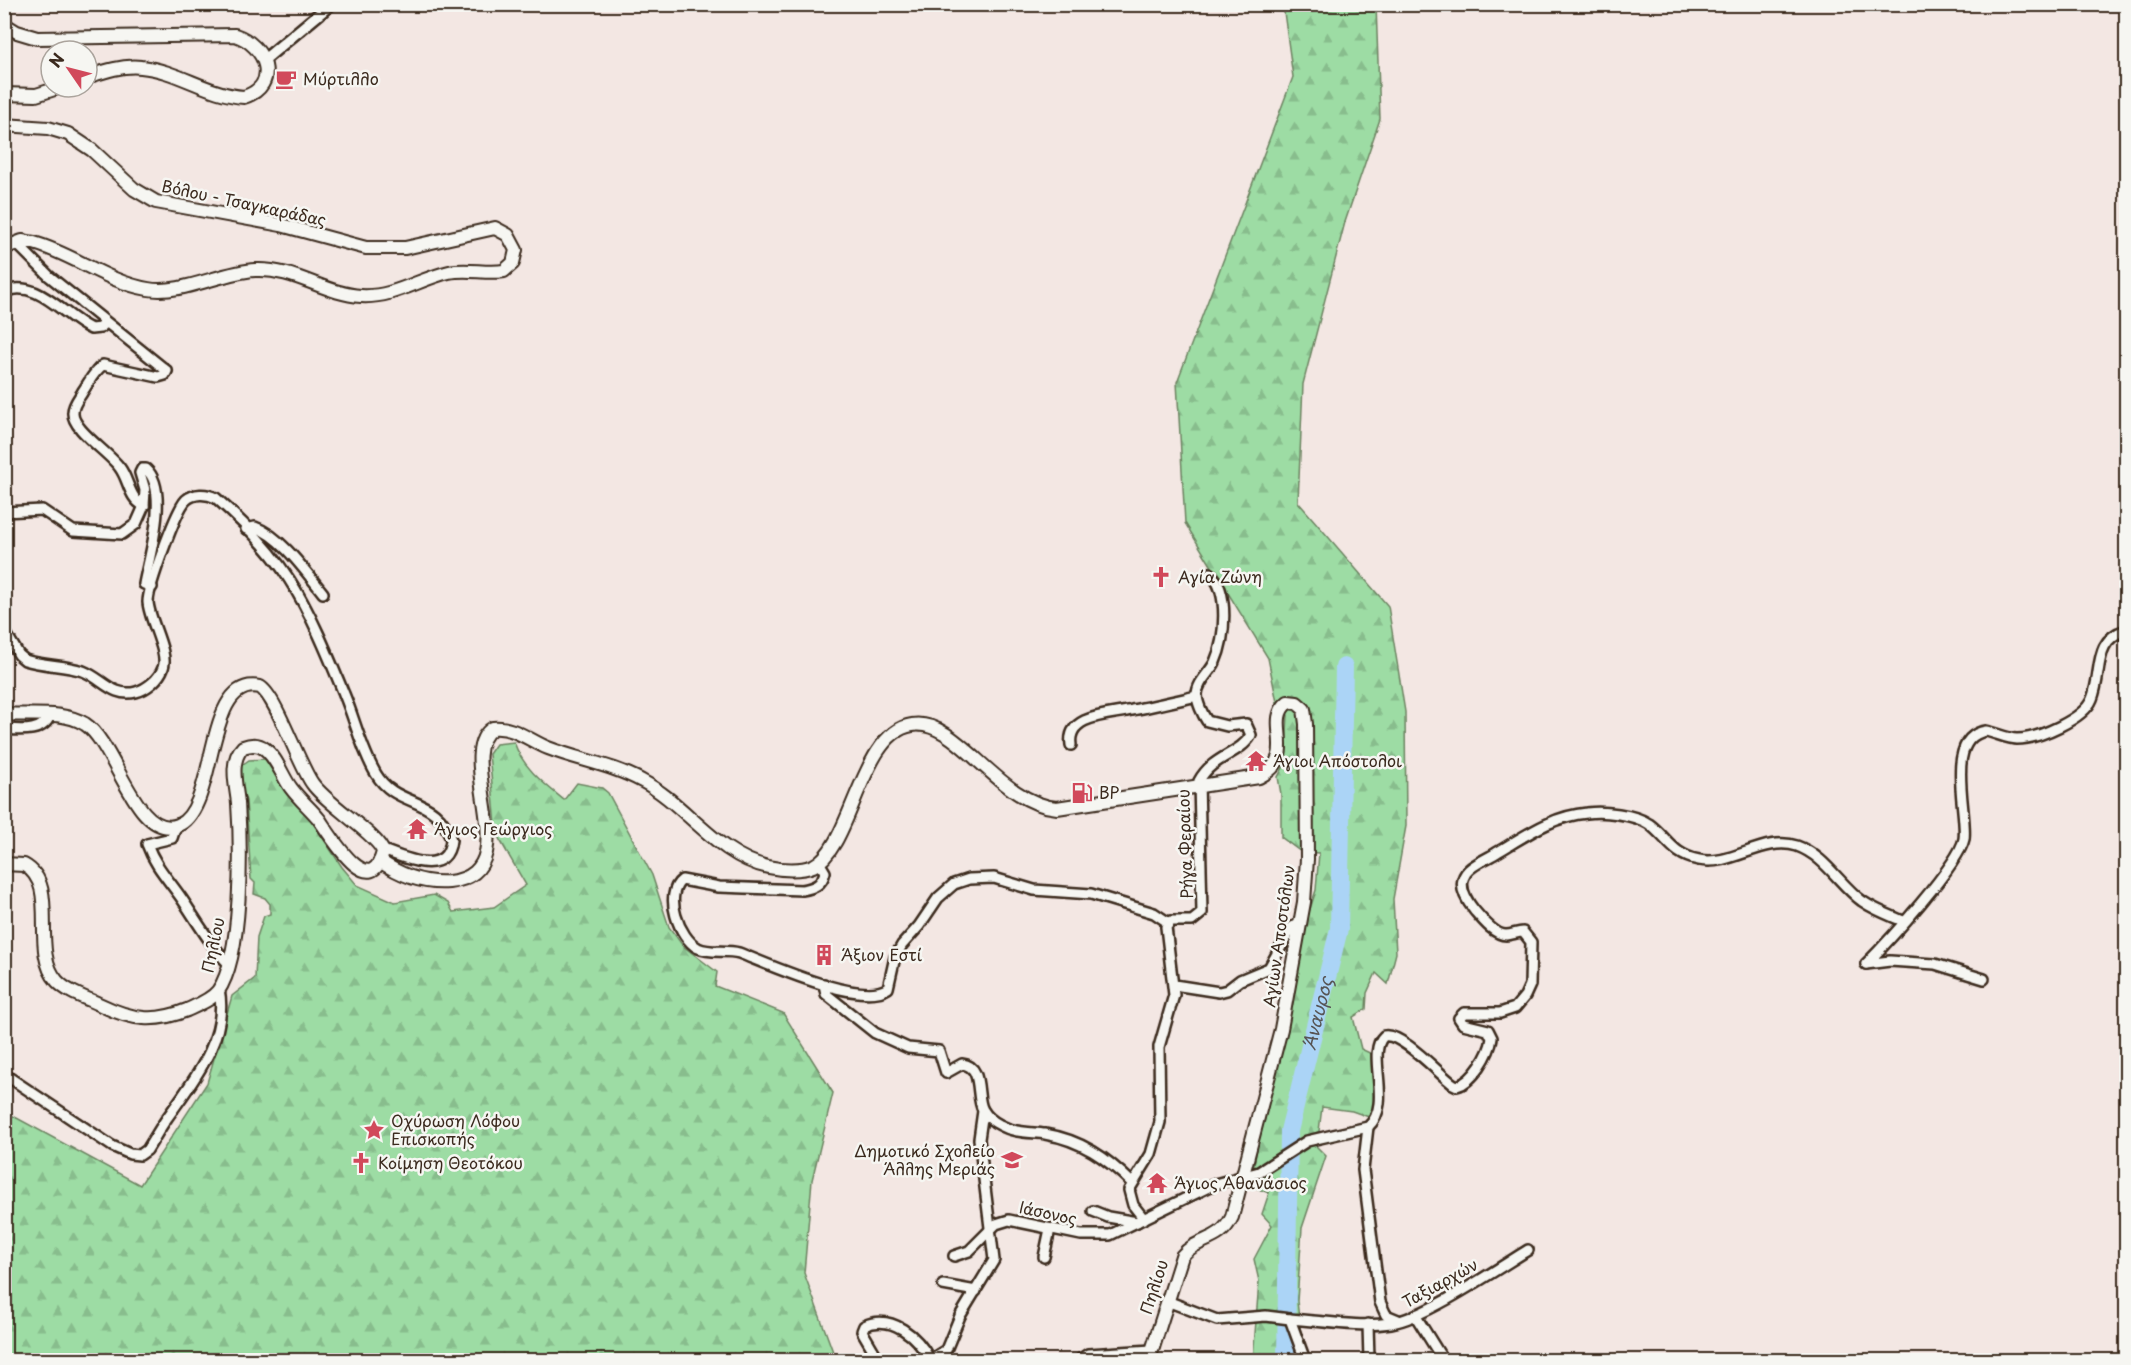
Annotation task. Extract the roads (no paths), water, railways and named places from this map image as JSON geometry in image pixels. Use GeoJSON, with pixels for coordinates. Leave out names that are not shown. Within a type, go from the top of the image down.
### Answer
{"type":"FeatureCollection","features":[{"type":"Feature","properties":{"kind":"main road"},"geometry":{"type":"LineString","coordinates":[[4,24],[17,32],[37,38],[235,35],[255,45],[265,59],[262,83],[255,92],[244,97],[207,89],[149,67],[122,67],[99,74]]}},
{"type":"Feature","properties":{"kind":"main road"},"geometry":{"type":"LineString","coordinates":[[4,94],[39,94]]}},
{"type":"Feature","properties":{"kind":"main road","name":"Βόλου - Τσαγκαράδας"},"geometry":{"type":"LineString","coordinates":[[4,125],[48,128],[68,134],[92,150],[134,189],[162,204],[281,225],[352,245],[383,250],[418,245],[495,228],[508,235],[516,250],[513,263],[504,271],[457,271],[394,291],[362,296],[288,273],[267,271],[240,273],[164,290],[149,289],[125,282],[41,245],[27,241],[10,245]]}},
{"type":"Feature","properties":{"kind":"main road"},"geometry":{"type":"LineString","coordinates":[[4,714],[68,717],[91,729],[107,749],[144,815],[161,827],[176,826],[186,820],[196,807],[219,725],[228,703],[241,690],[257,686],[270,695],[293,748],[316,789],[341,813],[373,836],[381,855],[398,873],[435,882],[455,881],[476,868],[483,857],[488,834],[480,743],[487,732],[497,727],[513,730],[552,749],[642,781],[719,841],[753,862],[771,868],[797,869],[819,862]]}},
{"type":"Feature","properties":{"kind":"main road","name":"Αγίων Αποστόλων"},"geometry":{"type":"LineString","coordinates":[[819,862],[833,843],[875,756],[891,735],[910,725],[927,726],[946,734],[1003,784],[1024,798],[1052,807],[1249,780],[1270,770],[1281,752],[1279,722],[1281,710],[1292,701],[1302,706],[1306,724],[1307,859],[1300,924],[1281,1029],[1242,1178]]}},
{"type":"Feature","properties":{"kind":"main road","name":"Πηλίου"},"geometry":{"type":"LineString","coordinates":[[4,864],[24,865],[37,877],[43,907],[45,958],[52,975],[64,987],[119,1014],[144,1020],[161,1018],[206,1001],[219,989],[229,964],[239,888],[240,855],[235,770],[236,759],[242,748],[255,745],[268,751],[289,786],[317,817],[348,860],[364,870],[373,868],[381,855]]}},
{"type":"Feature","properties":{"kind":"main road","name":"Πηλίου"},"geometry":{"type":"LineString","coordinates":[[1150,1355],[1184,1254],[1192,1247],[1218,1235],[1229,1222],[1242,1178]]}},
{"type":"Feature","properties":{"kind":"street"},"geometry":{"type":"LineString","coordinates":[[265,59],[331,4]]}},
{"type":"Feature","properties":{"kind":"street"},"geometry":{"type":"LineString","coordinates":[[10,245],[163,366],[166,373],[155,376],[109,365],[101,366],[74,406],[72,414],[78,427],[121,469],[135,500],[144,506]]}},
{"type":"Feature","properties":{"kind":"street"},"geometry":{"type":"LineString","coordinates":[[4,292],[14,288],[30,289],[92,329],[100,328],[106,322]]}},
{"type":"Feature","properties":{"kind":"street"},"geometry":{"type":"LineString","coordinates":[[4,512],[42,510],[73,531],[120,535],[134,528],[144,506],[145,490],[140,475],[143,468],[151,475],[157,501],[157,519],[144,584],[152,587]]}},
{"type":"Feature","properties":{"kind":"street"},"geometry":{"type":"LineString","coordinates":[[4,630],[19,655],[25,660],[83,671],[117,692],[139,691],[155,680],[164,663],[148,604],[177,514],[191,496],[206,494],[216,498],[277,561],[295,588],[334,671],[364,752],[379,780],[395,794],[435,812],[443,822],[451,840],[445,855],[439,862],[412,861],[381,855]]}},
{"type":"Feature","properties":{"kind":"street"},"geometry":{"type":"LineString","coordinates":[[246,530],[255,527],[265,532],[295,558],[323,593]]}},
{"type":"Feature","properties":{"kind":"street"},"geometry":{"type":"LineString","coordinates":[[1071,745],[1071,735],[1074,729],[1090,719],[1197,696],[1199,686],[1216,661],[1221,639],[1220,586],[1210,573]]}},
{"type":"Feature","properties":{"kind":"street"},"geometry":{"type":"LineString","coordinates":[[1984,979],[1935,964],[1890,961],[1866,964],[1955,860],[1960,851],[1965,825],[1960,764],[1970,740],[1986,731],[2015,739],[2033,738],[2076,717],[2092,699],[2102,650],[2107,640],[2127,630]]}},
{"type":"Feature","properties":{"kind":"street","name":"Ρήγα Φεραίου"},"geometry":{"type":"LineString","coordinates":[[1168,923],[1196,920],[1202,914],[1197,787],[1208,767],[1245,743],[1251,731],[1249,726],[1242,723],[1227,726],[1207,721],[1197,696]]}},
{"type":"Feature","properties":{"kind":"street"},"geometry":{"type":"LineString","coordinates":[[4,729],[41,726],[46,723],[50,715]]}},
{"type":"Feature","properties":{"kind":"street"},"geometry":{"type":"LineString","coordinates":[[1404,1320],[1386,1315],[1380,1302],[1363,1170],[1368,1127],[1374,1120],[1380,1099],[1377,1046],[1384,1036],[1390,1034],[1401,1040],[1449,1081],[1460,1085],[1470,1077],[1485,1056],[1492,1038],[1488,1030],[1461,1023],[1461,1015],[1500,1013],[1515,1008],[1525,996],[1530,985],[1530,939],[1523,932],[1507,935],[1492,928],[1467,900],[1463,881],[1466,872],[1529,833],[1555,821],[1588,813],[1633,818],[1647,823],[1665,842],[1682,854],[1698,860],[1712,861],[1782,844],[1794,845],[1809,851],[1827,865],[1861,900],[1903,921]]}},
{"type":"Feature","properties":{"kind":"street"},"geometry":{"type":"LineString","coordinates":[[176,826],[172,838],[147,844],[153,863],[180,896],[214,948],[229,964]]}},
{"type":"Feature","properties":{"kind":"street"},"geometry":{"type":"LineString","coordinates":[[819,862],[824,869],[824,877],[817,886],[810,889],[719,887],[682,880],[676,888],[675,908],[681,930],[697,947],[738,953],[770,968],[824,984],[870,992],[885,990],[890,984],[895,957],[902,945],[920,926],[938,898],[954,884],[969,879],[1000,879],[1040,891],[1091,894],[1154,913],[1168,923],[1166,930],[1174,985],[1173,1001],[1159,1047],[1161,1113],[1151,1154],[1132,1182],[1130,1198],[1141,1220]]}},
{"type":"Feature","properties":{"kind":"street"},"geometry":{"type":"LineString","coordinates":[[1174,985],[1219,992],[1227,990],[1240,980],[1269,968],[1291,928],[1300,924]]}},
{"type":"Feature","properties":{"kind":"street"},"geometry":{"type":"LineString","coordinates":[[824,984],[826,994],[875,1033],[908,1048],[939,1051],[942,1069],[946,1073],[962,1064],[970,1066],[976,1074],[983,1111],[980,1138],[994,1260],[960,1316],[946,1350],[930,1360],[916,1339],[904,1329],[872,1323],[864,1326],[862,1331],[876,1355]]}},
{"type":"Feature","properties":{"kind":"street"},"geometry":{"type":"LineString","coordinates":[[4,1074],[103,1141],[124,1152],[140,1155],[192,1085],[206,1060],[220,1017],[219,989]]}},
{"type":"Feature","properties":{"kind":"street"},"geometry":{"type":"LineString","coordinates":[[983,1111],[1005,1128],[1060,1137],[1092,1150],[1111,1162],[1132,1182]]}},
{"type":"Feature","properties":{"kind":"street","name":"Ιάσονος"},"geometry":{"type":"LineString","coordinates":[[992,1228],[1002,1221],[1014,1220],[1050,1229],[1103,1236],[1117,1233],[1215,1184],[1242,1178],[1267,1168],[1298,1146],[1318,1138],[1368,1127]]}},
{"type":"Feature","properties":{"kind":"street"},"geometry":{"type":"LineString","coordinates":[[1093,1211],[1108,1217],[1141,1220]]}},
{"type":"Feature","properties":{"kind":"street"},"geometry":{"type":"LineString","coordinates":[[954,1256],[969,1251],[992,1228]]}},
{"type":"Feature","properties":{"kind":"street"},"geometry":{"type":"LineString","coordinates":[[1044,1257],[1050,1229]]}},
{"type":"Feature","properties":{"kind":"street","name":"Ταξιαρχών"},"geometry":{"type":"LineString","coordinates":[[1167,1301],[1217,1320],[1266,1316],[1368,1324],[1404,1320],[1528,1250]]}},
{"type":"Feature","properties":{"kind":"street"},"geometry":{"type":"LineString","coordinates":[[943,1285],[976,1291]]}},
{"type":"Feature","properties":{"kind":"street"},"geometry":{"type":"LineString","coordinates":[[1415,1315],[1443,1360]]}},
{"type":"Feature","properties":{"kind":"street"},"geometry":{"type":"LineString","coordinates":[[1289,1319],[1305,1360]]}},
{"type":"Feature","properties":{"kind":"street"},"geometry":{"type":"LineString","coordinates":[[1368,1324],[1369,1360]]}},
{"type":"Feature","properties":{"kind":"street"},"geometry":{"type":"LineString","coordinates":[[1078,1360],[1088,1354],[1150,1355]]}},
{"type":"Feature","properties":{"kind":"waterway","name":"Άναυρος"},"geometry":{"type":"LineString","coordinates":[[1286,1360],[1289,1131],[1339,929],[1344,667]]}},
{"type":"Feature","properties":{"kind":"place","name":"Μύρτιλλο"},"geometry":{"type":"Point","coordinates":[286,79]}},
{"type":"Feature","properties":{"kind":"place","name":"Αγία Ζώνη"},"geometry":{"type":"Point","coordinates":[1161,577]}},
{"type":"Feature","properties":{"kind":"place","name":"Άγιοι Απόστολοι"},"geometry":{"type":"Point","coordinates":[1256,761]}},
{"type":"Feature","properties":{"kind":"place","name":"BP"},"geometry":{"type":"Point","coordinates":[1082,793]}},
{"type":"Feature","properties":{"kind":"place","name":"Άγιος Γεώργιος"},"geometry":{"type":"Point","coordinates":[417,829]}},
{"type":"Feature","properties":{"kind":"place","name":"Άξιον Εστί"},"geometry":{"type":"Point","coordinates":[824,955]}},
{"type":"Feature","properties":{"kind":"place","name":"Οχύρωση Λόφου Επισκοπής"},"geometry":{"type":"Point","coordinates":[374,1130]}},
{"type":"Feature","properties":{"kind":"place","name":"Δημοτικό Σχολείο Άλλης Μεριάς"},"geometry":{"type":"Point","coordinates":[1012,1160]}},
{"type":"Feature","properties":{"kind":"place","name":"Κοίμηση Θεοτόκου"},"geometry":{"type":"Point","coordinates":[361,1163]}},
{"type":"Feature","properties":{"kind":"place","name":"Άγιος Αθανάσιος"},"geometry":{"type":"Point","coordinates":[1157,1183]}}]}
